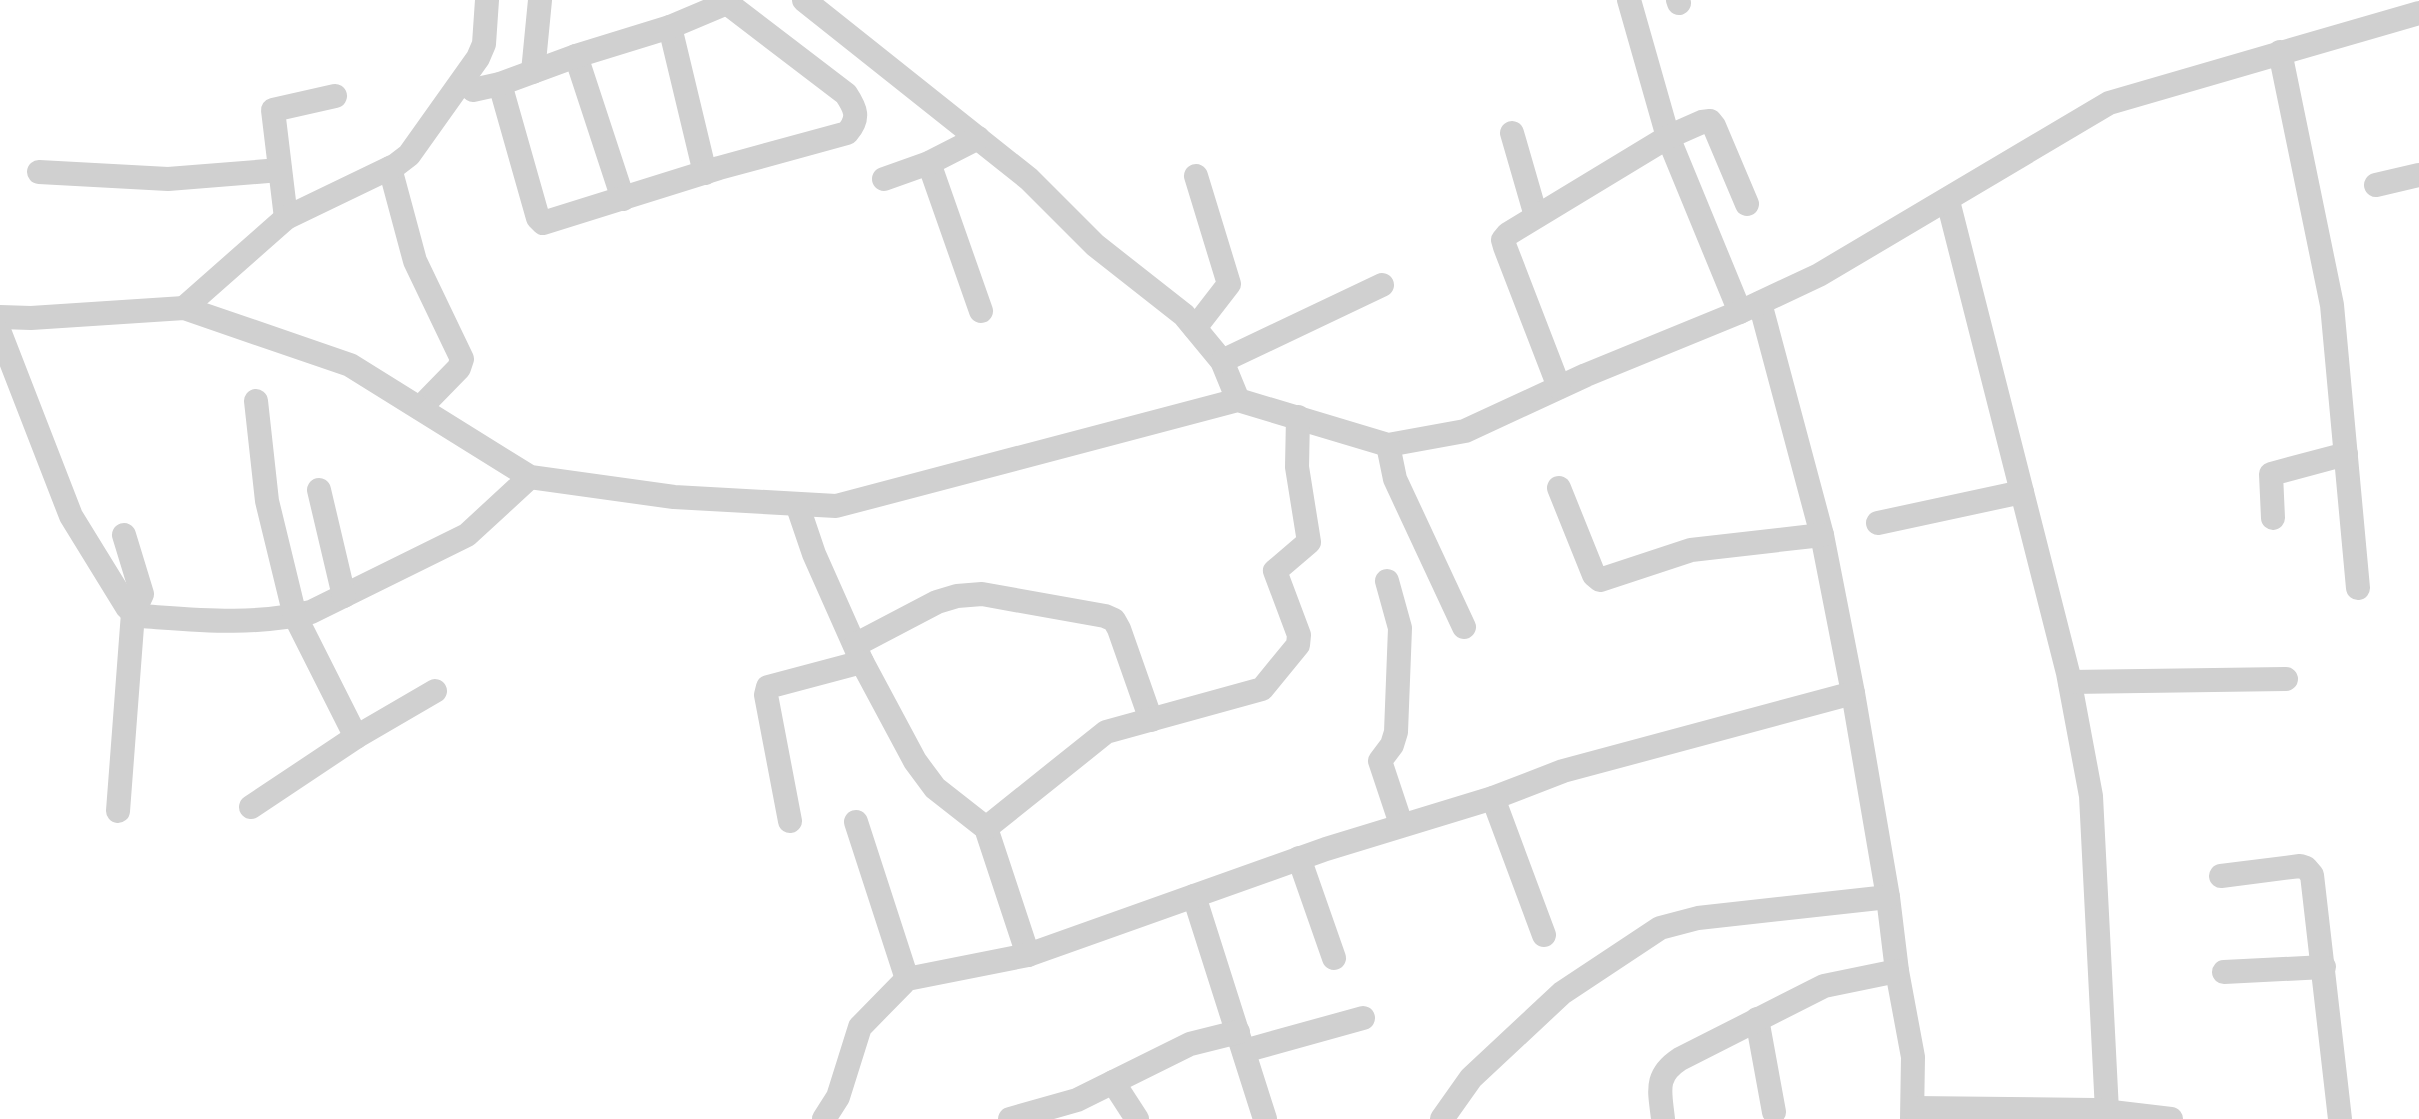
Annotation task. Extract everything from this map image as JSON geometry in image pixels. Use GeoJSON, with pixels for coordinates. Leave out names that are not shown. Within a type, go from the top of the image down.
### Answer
{"type":"FeatureCollection","features":[{"type":"Feature","properties":{"kind":"street"},"geometry":{"type":"LineString","coordinates":[[184,308],[286,218],[390,168],[409,155],[478,58],[484,44],[487,0]]}},
{"type":"Feature","properties":{"kind":"street"},"geometry":{"type":"LineString","coordinates":[[534,72],[540,0]]}},
{"type":"Feature","properties":{"kind":"street"},"geometry":{"type":"LineString","coordinates":[[804,0],[1029,179],[1095,244],[1184,315],[1222,361],[1238,400]]}},
{"type":"Feature","properties":{"kind":"street"},"geometry":{"type":"LineString","coordinates":[[1629,0],[1668,137],[1750,308],[1822,535],[1853,693],[1913,1057],[1912,1113],[2107,1111],[2171,1119]]}},
{"type":"Feature","properties":{"kind":"street"},"geometry":{"type":"LineString","coordinates":[[473,90],[500,84],[670,27],[725,2],[846,94],[857,115],[854,125],[847,133],[543,223],[538,218],[500,84]]}},
{"type":"Feature","properties":{"kind":"street"},"geometry":{"type":"LineString","coordinates":[[0,317],[31,318],[184,308],[350,365],[530,477],[674,497],[836,506],[1238,400],[1388,445],[1465,431],[1559,387],[1750,308],[1819,275],[1948,201],[2109,103],[2419,13]]}},
{"type":"Feature","properties":{"kind":"street"},"geometry":{"type":"LineString","coordinates":[[670,27],[705,173]]}},
{"type":"Feature","properties":{"kind":"street"},"geometry":{"type":"LineString","coordinates":[[2280,52],[2332,305],[2358,588]]}},
{"type":"Feature","properties":{"kind":"street"},"geometry":{"type":"LineString","coordinates":[[576,57],[623,199]]}},
{"type":"Feature","properties":{"kind":"street"},"geometry":{"type":"LineString","coordinates":[[286,218],[274,110],[335,96]]}},
{"type":"Feature","properties":{"kind":"street"},"geometry":{"type":"LineString","coordinates":[[1559,387],[1503,240],[1508,234],[1668,137],[1702,122],[1710,121],[1747,204]]}},
{"type":"Feature","properties":{"kind":"street"},"geometry":{"type":"LineString","coordinates":[[1512,133],[1536,216]]}},
{"type":"Feature","properties":{"kind":"street"},"geometry":{"type":"LineString","coordinates":[[884,179],[929,163],[978,138]]}},
{"type":"Feature","properties":{"kind":"street"},"geometry":{"type":"LineString","coordinates":[[929,163],[981,311]]}},
{"type":"Feature","properties":{"kind":"street"},"geometry":{"type":"LineString","coordinates":[[390,168],[415,261],[462,359],[459,368],[420,408]]}},
{"type":"Feature","properties":{"kind":"street"},"geometry":{"type":"LineString","coordinates":[[39,173],[168,179],[280,170]]}},
{"type":"Feature","properties":{"kind":"street"},"geometry":{"type":"LineString","coordinates":[[2376,185],[2419,175]]}},
{"type":"Feature","properties":{"kind":"street"},"geometry":{"type":"LineString","coordinates":[[1195,328],[1229,284],[1196,176]]}},
{"type":"Feature","properties":{"kind":"street"},"geometry":{"type":"LineString","coordinates":[[1948,201],[2070,682],[2091,796],[2107,1111]]}},
{"type":"Feature","properties":{"kind":"street"},"geometry":{"type":"LineString","coordinates":[[1222,361],[1382,285]]}},
{"type":"Feature","properties":{"kind":"street"},"geometry":{"type":"LineString","coordinates":[[0,334],[71,516],[133,613],[141,616],[222,622],[295,616],[311,612],[467,535],[530,477]]}},
{"type":"Feature","properties":{"kind":"street"},"geometry":{"type":"LineString","coordinates":[[256,401],[267,501],[295,616],[356,737]]}},
{"type":"Feature","properties":{"kind":"street"},"geometry":{"type":"LineString","coordinates":[[986,828],[1100,735],[1262,689],[1298,646],[1299,635],[1275,571],[1310,542],[1297,467],[1298,417]]}},
{"type":"Feature","properties":{"kind":"street"},"geometry":{"type":"LineString","coordinates":[[1388,445],[1395,480],[1464,627]]}},
{"type":"Feature","properties":{"kind":"street"},"geometry":{"type":"LineString","coordinates":[[2273,518],[2271,474],[2346,454]]}},
{"type":"Feature","properties":{"kind":"street"},"geometry":{"type":"LineString","coordinates":[[1559,488],[1594,576],[1600,580],[1690,550],[1822,535]]}},
{"type":"Feature","properties":{"kind":"street"},"geometry":{"type":"LineString","coordinates":[[319,490],[344,596]]}},
{"type":"Feature","properties":{"kind":"street"},"geometry":{"type":"LineString","coordinates":[[1878,523],[2022,492]]}},
{"type":"Feature","properties":{"kind":"street"},"geometry":{"type":"LineString","coordinates":[[797,504],[814,554],[858,654],[915,761],[935,788],[986,828],[1028,955]]}},
{"type":"Feature","properties":{"kind":"street"},"geometry":{"type":"LineString","coordinates":[[118,811],[133,613],[142,590],[124,535]]}},
{"type":"Feature","properties":{"kind":"street"},"geometry":{"type":"LineString","coordinates":[[1387,581],[1399,628],[1396,732],[1395,739],[1380,761],[1401,824]]}},
{"type":"Feature","properties":{"kind":"street"},"geometry":{"type":"LineString","coordinates":[[790,821],[766,695],[768,688],[858,654],[937,602],[957,596],[982,594],[1105,616],[1114,620],[1151,720]]}},
{"type":"Feature","properties":{"kind":"street"},"geometry":{"type":"LineString","coordinates":[[2070,682],[2286,680]]}},
{"type":"Feature","properties":{"kind":"street"},"geometry":{"type":"LineString","coordinates":[[251,807],[356,737],[435,691]]}},
{"type":"Feature","properties":{"kind":"street"},"geometry":{"type":"LineString","coordinates":[[824,1119],[838,1097],[860,1027],[907,979],[1028,955],[1299,858],[1401,824],[1493,798],[1563,771],[1853,693]]}},
{"type":"Feature","properties":{"kind":"street"},"geometry":{"type":"LineString","coordinates":[[1493,798],[1544,935]]}},
{"type":"Feature","properties":{"kind":"street"},"geometry":{"type":"LineString","coordinates":[[856,822],[907,979]]}},
{"type":"Feature","properties":{"kind":"street"},"geometry":{"type":"LineString","coordinates":[[1299,858],[1334,958]]}},
{"type":"Feature","properties":{"kind":"street"},"geometry":{"type":"LineString","coordinates":[[2221,876],[2300,866],[2312,875],[2340,1119]]}},
{"type":"Feature","properties":{"kind":"street"},"geometry":{"type":"LineString","coordinates":[[1195,895],[1265,1119]]}},
{"type":"Feature","properties":{"kind":"street"},"geometry":{"type":"LineString","coordinates":[[1442,1119],[1471,1078],[1562,993],[1660,928],[1698,918],[1888,897]]}},
{"type":"Feature","properties":{"kind":"street"},"geometry":{"type":"LineString","coordinates":[[2224,972],[2324,967]]}},
{"type":"Feature","properties":{"kind":"street"},"geometry":{"type":"LineString","coordinates":[[1663,1119],[1660,1087],[1662,1075],[1668,1067],[1824,986],[1897,971]]}},
{"type":"Feature","properties":{"kind":"street"},"geometry":{"type":"LineString","coordinates":[[1010,1119],[1077,1100],[1190,1044],[1241,1041],[1363,1018]]}},
{"type":"Feature","properties":{"kind":"street"},"geometry":{"type":"LineString","coordinates":[[1757,1019],[1774,1112]]}},
{"type":"Feature","properties":{"kind":"street"},"geometry":{"type":"LineString","coordinates":[[1114,1082],[1138,1119]]}}]}
